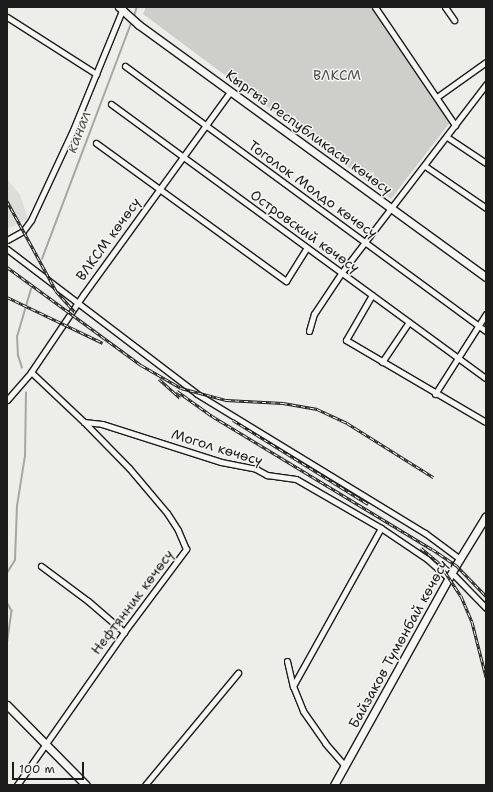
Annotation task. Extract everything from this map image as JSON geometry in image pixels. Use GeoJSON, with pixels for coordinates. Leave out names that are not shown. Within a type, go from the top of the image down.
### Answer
{"type":"FeatureCollection","features":[{"type":"Feature","properties":{"kind":"main road","name":"Кыргыз Республикасы көчөсү"},"geometry":{"type":"LineString","coordinates":[[121,8],[230,92],[486,277]]}},
{"type":"Feature","properties":{"kind":"main road","name":"Байзаков Түмөнбай көчөсү"},"geometry":{"type":"LineString","coordinates":[[334,785],[450,575],[486,516]]}},
{"type":"Feature","properties":{"kind":"main road"},"geometry":{"type":"LineString","coordinates":[[7,705],[86,785]]}},
{"type":"Feature","properties":{"kind":"street"},"geometry":{"type":"LineString","coordinates":[[375,7],[455,125]]}},
{"type":"Feature","properties":{"kind":"street"},"geometry":{"type":"LineString","coordinates":[[445,7],[454,20]]}},
{"type":"Feature","properties":{"kind":"street"},"geometry":{"type":"LineString","coordinates":[[7,240],[23,231],[31,220],[96,74],[121,8]]}},
{"type":"Feature","properties":{"kind":"street"},"geometry":{"type":"LineString","coordinates":[[7,17],[96,74]]}},
{"type":"Feature","properties":{"kind":"street"},"geometry":{"type":"LineString","coordinates":[[437,97],[486,62]]}},
{"type":"Feature","properties":{"kind":"street","name":"Тоголок Молдо көчөсү"},"geometry":{"type":"LineString","coordinates":[[125,66],[486,331]]}},
{"type":"Feature","properties":{"kind":"street"},"geometry":{"type":"LineString","coordinates":[[309,331],[314,314],[342,272],[425,166],[486,84]]}},
{"type":"Feature","properties":{"kind":"street","name":"ВЛКСМ көчөсү"},"geometry":{"type":"LineString","coordinates":[[7,400],[31,372],[78,301],[230,92]]}},
{"type":"Feature","properties":{"kind":"street","name":"Островский көчөсү"},"geometry":{"type":"LineString","coordinates":[[111,104],[486,378]]}},
{"type":"Feature","properties":{"kind":"street"},"geometry":{"type":"LineString","coordinates":[[447,136],[486,163]]}},
{"type":"Feature","properties":{"kind":"street"},"geometry":{"type":"LineString","coordinates":[[96,143],[286,281],[307,248]]}},
{"type":"Feature","properties":{"kind":"street"},"geometry":{"type":"LineString","coordinates":[[425,166],[486,208]]}},
{"type":"Feature","properties":{"kind":"street"},"geometry":{"type":"LineString","coordinates":[[7,249],[78,301],[197,394],[425,533],[460,559]]}},
{"type":"Feature","properties":{"kind":"street"},"geometry":{"type":"LineString","coordinates":[[372,294],[346,340],[435,394],[486,422]]}},
{"type":"Feature","properties":{"kind":"street"},"geometry":{"type":"LineString","coordinates":[[435,394],[486,314]]}},
{"type":"Feature","properties":{"kind":"street"},"geometry":{"type":"LineString","coordinates":[[382,362],[409,322]]}},
{"type":"Feature","properties":{"kind":"street"},"geometry":{"type":"LineString","coordinates":[[31,372],[84,422]]}},
{"type":"Feature","properties":{"kind":"street","name":"Могол көчөсү"},"geometry":{"type":"LineString","coordinates":[[84,422],[102,424],[221,462],[256,469],[267,475],[296,479],[381,528],[427,559],[450,575],[486,608]]}},
{"type":"Feature","properties":{"kind":"street","name":"Нефтянник көчөсү"},"geometry":{"type":"LineString","coordinates":[[17,785],[124,632],[186,549],[185,543],[162,508],[84,422]]}},
{"type":"Feature","properties":{"kind":"street"},"geometry":{"type":"LineString","coordinates":[[292,686],[381,528]]}},
{"type":"Feature","properties":{"kind":"street"},"geometry":{"type":"LineString","coordinates":[[41,566],[88,601],[124,632]]}},
{"type":"Feature","properties":{"kind":"street"},"geometry":{"type":"LineString","coordinates":[[287,661],[292,686],[303,711],[325,743],[345,766]]}},
{"type":"Feature","properties":{"kind":"street"},"geometry":{"type":"LineString","coordinates":[[145,785],[238,673]]}},
{"type":"Feature","properties":{"kind":"shaded area"},"geometry":{"type":"Polygon","coordinates":[[[7,179],[20,195],[28,219],[7,229],[7,179]]]}},
{"type":"Feature","properties":{"kind":"green space","name":"ВЛКСМ"},"geometry":{"type":"Polygon","coordinates":[[[146,7],[372,7],[451,121],[391,199],[143,14],[146,7]]]}},
{"type":"Feature","properties":{"kind":"waterway","name":"канал"},"geometry":{"type":"LineString","coordinates":[[134,16],[137,7]]}},
{"type":"Feature","properties":{"kind":"waterway","name":"канал"},"geometry":{"type":"LineString","coordinates":[[42,259],[132,21]]}},
{"type":"Feature","properties":{"kind":"waterway"},"geometry":{"type":"LineString","coordinates":[[22,368],[18,356],[17,337],[31,289]]}},
{"type":"Feature","properties":{"kind":"waterway"},"geometry":{"type":"LineString","coordinates":[[7,573],[15,560],[17,506],[25,456],[26,393]]}},
{"type":"Feature","properties":{"kind":"waterway"},"geometry":{"type":"LineString","coordinates":[[7,602],[12,611],[7,646]]}},
{"type":"Feature","properties":{"kind":"railway"},"geometry":{"type":"LineString","coordinates":[[7,201],[56,291],[75,312]]}},
{"type":"Feature","properties":{"kind":"railway"},"geometry":{"type":"LineString","coordinates":[[7,267],[141,365],[181,388],[226,400],[283,403],[317,409],[347,423],[433,477]]}},
{"type":"Feature","properties":{"kind":"railway"},"geometry":{"type":"LineString","coordinates":[[7,297],[103,343]]}},
{"type":"Feature","properties":{"kind":"railway"},"geometry":{"type":"LineString","coordinates":[[159,379],[180,398]]}},
{"type":"Feature","properties":{"kind":"railway"},"geometry":{"type":"LineString","coordinates":[[177,391],[212,416],[432,549],[456,565],[486,596]]}},
{"type":"Feature","properties":{"kind":"railway"},"geometry":{"type":"LineString","coordinates":[[233,420],[368,504]]}},
{"type":"Feature","properties":{"kind":"railway"},"geometry":{"type":"LineString","coordinates":[[421,548],[440,564],[461,596],[472,622],[486,677]]}}]}
